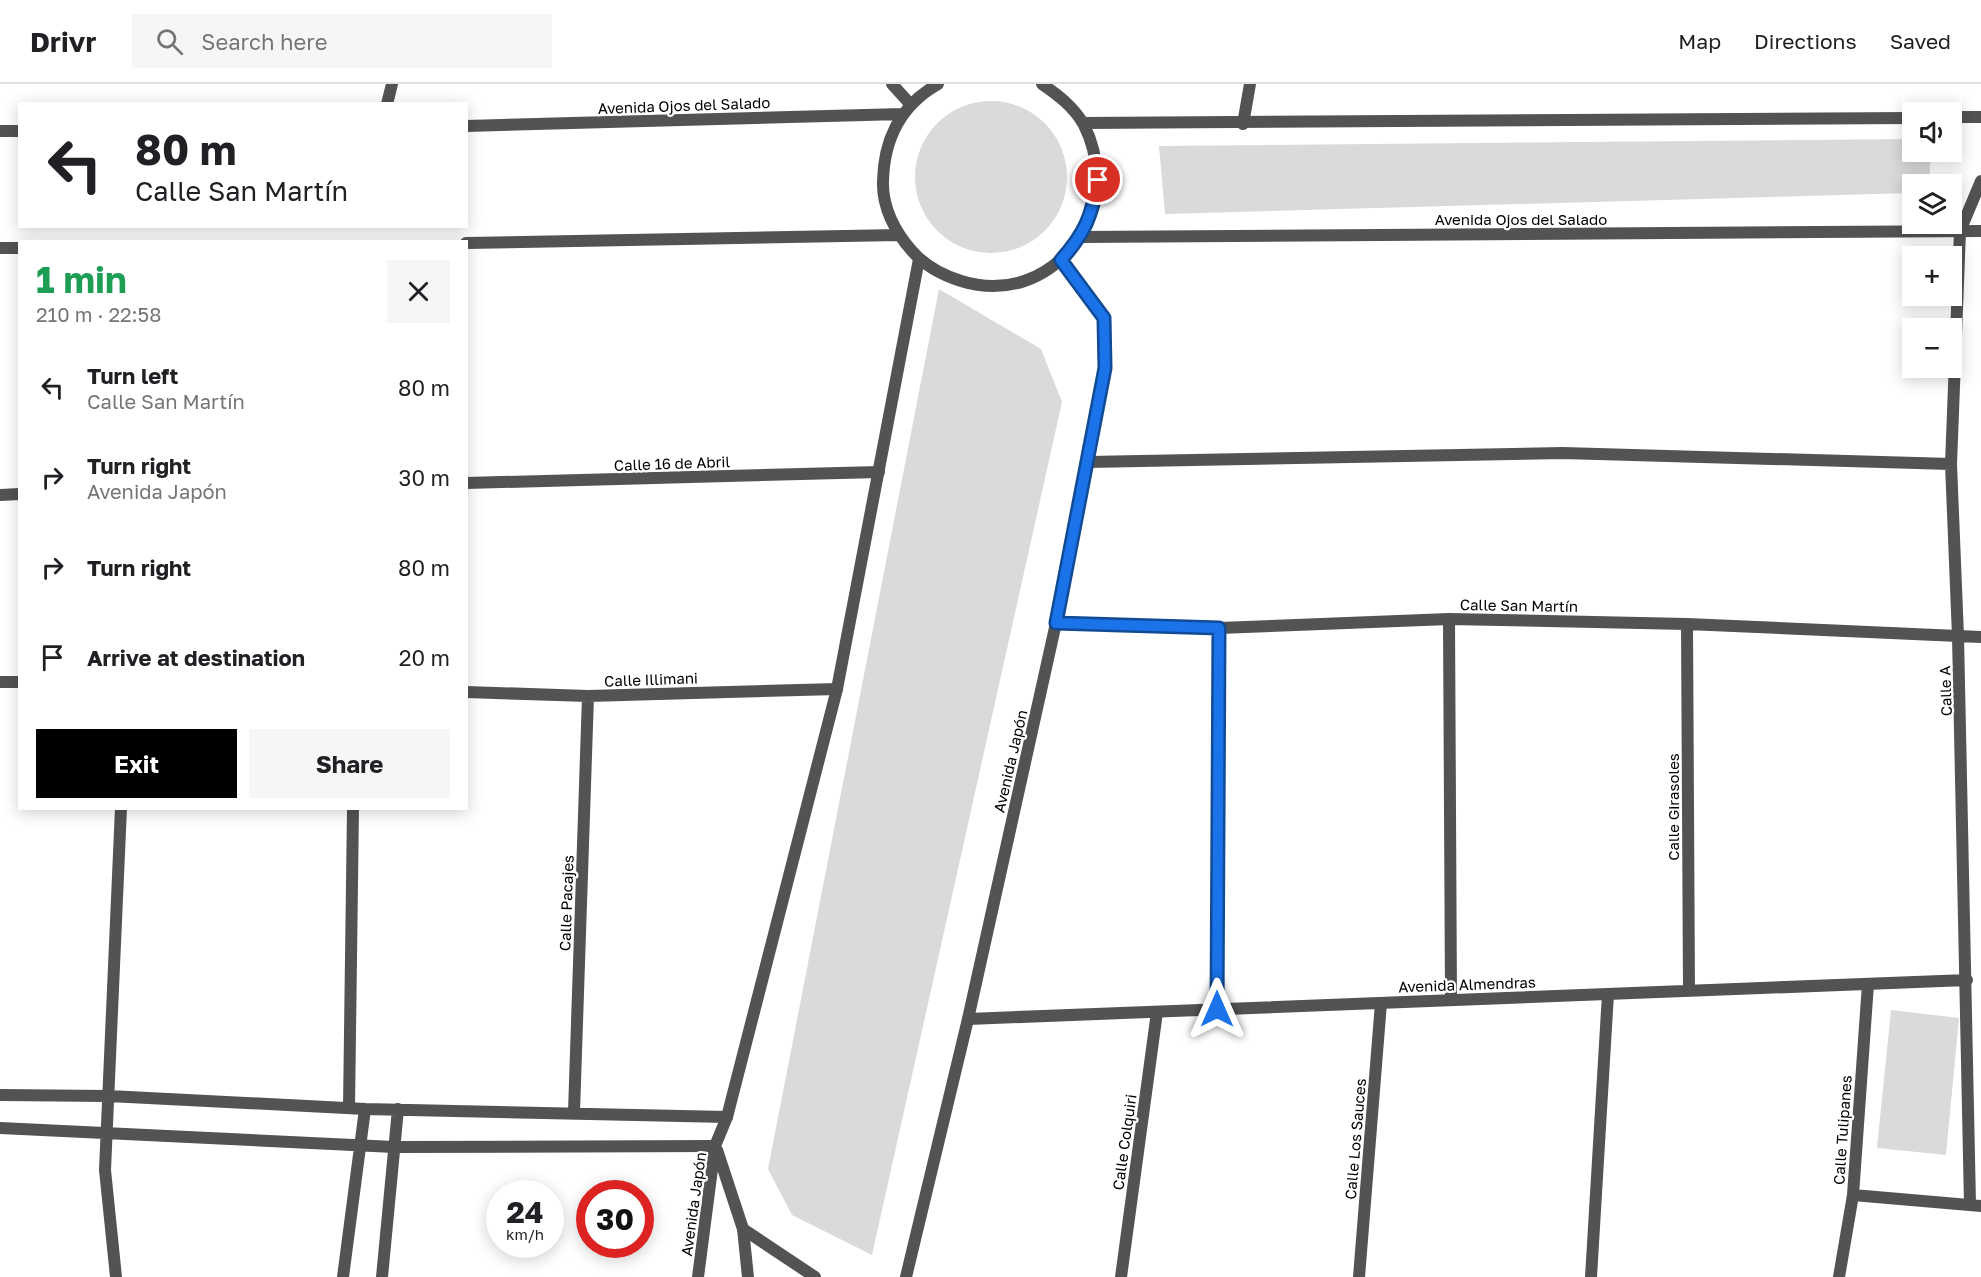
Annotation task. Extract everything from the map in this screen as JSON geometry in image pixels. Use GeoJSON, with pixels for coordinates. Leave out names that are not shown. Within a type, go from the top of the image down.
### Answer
{"type":"FeatureCollection","features":[{"type":"Feature","properties":{"kind":"street"},"geometry":{"type":"LineString","coordinates":[[388,102],[392,84]]}},
{"type":"Feature","properties":{"kind":"street"},"geometry":{"type":"LineString","coordinates":[[892,84],[907,110]]}},
{"type":"Feature","properties":{"kind":"street"},"geometry":{"type":"LineString","coordinates":[[938,84],[923,93],[907,110],[890,136],[883,161],[882,187],[888,212],[898,235],[919,259],[944,276],[974,285],[1005,285],[1035,277],[1061,260],[1081,237],[1093,210],[1098,180],[1094,151],[1083,123],[1064,99],[1058,84]]}},
{"type":"Feature","properties":{"kind":"street"},"geometry":{"type":"LineString","coordinates":[[1042,84],[1064,99]]}},
{"type":"Feature","properties":{"kind":"street"},"geometry":{"type":"LineString","coordinates":[[1243,124],[1250,84]]}},
{"type":"Feature","properties":{"kind":"street","name":"Avenida Ojos del Salado"},"geometry":{"type":"LineString","coordinates":[[468,126],[907,110]]}},
{"type":"Feature","properties":{"kind":"street"},"geometry":{"type":"LineString","coordinates":[[1083,123],[1243,124],[1773,117],[1902,118]]}},
{"type":"Feature","properties":{"kind":"street"},"geometry":{"type":"LineString","coordinates":[[1962,117],[1981,117]]}},
{"type":"Feature","properties":{"kind":"street"},"geometry":{"type":"LineString","coordinates":[[0,131],[18,131]]}},
{"type":"Feature","properties":{"kind":"street","name":"Calle A"},"geometry":{"type":"LineString","coordinates":[[1962,226],[1981,181]]}},
{"type":"Feature","properties":{"kind":"street","name":"Avenida Ojos del Salado"},"geometry":{"type":"LineString","coordinates":[[1081,237],[1902,231]]}},
{"type":"Feature","properties":{"kind":"street","name":"Avenida Ojos del Salado"},"geometry":{"type":"LineString","coordinates":[[1962,231],[1981,231]]}},
{"type":"Feature","properties":{"kind":"street","name":"Calle A"},"geometry":{"type":"LineString","coordinates":[[1960,234],[1951,464],[1976,1205]]}},
{"type":"Feature","properties":{"kind":"street"},"geometry":{"type":"LineString","coordinates":[[468,243],[898,235]]}},
{"type":"Feature","properties":{"kind":"street"},"geometry":{"type":"LineString","coordinates":[[0,248],[18,248]]}},
{"type":"Feature","properties":{"kind":"street","name":"Avenida Japón"},"geometry":{"type":"LineString","coordinates":[[698,1277],[716,1146],[727,1117],[837,689],[919,259]]}},
{"type":"Feature","properties":{"kind":"street","name":"Avenida Japón"},"geometry":{"type":"LineString","coordinates":[[906,1277],[968,1019],[1056,623],[1105,368],[1104,318],[1061,260]]}},
{"type":"Feature","properties":{"kind":"street"},"geometry":{"type":"LineString","coordinates":[[1088,462],[1563,453],[1951,464]]}},
{"type":"Feature","properties":{"kind":"street","name":"Calle 16 de Abril"},"geometry":{"type":"LineString","coordinates":[[468,483],[879,472]]}},
{"type":"Feature","properties":{"kind":"street"},"geometry":{"type":"LineString","coordinates":[[0,495],[18,494]]}},
{"type":"Feature","properties":{"kind":"street"},"geometry":{"type":"LineString","coordinates":[[1449,619],[1451,1000]]}},
{"type":"Feature","properties":{"kind":"street","name":"Calle San Martín"},"geometry":{"type":"LineString","coordinates":[[1056,623],[1219,628],[1449,619],[1687,624],[1981,637]]}},
{"type":"Feature","properties":{"kind":"street","name":"Calle Girasoles"},"geometry":{"type":"LineString","coordinates":[[1687,624],[1689,991]]}},
{"type":"Feature","properties":{"kind":"street"},"geometry":{"type":"LineString","coordinates":[[1217,1009],[1219,628]]}},
{"type":"Feature","properties":{"kind":"street"},"geometry":{"type":"LineString","coordinates":[[0,682],[18,682]]}},
{"type":"Feature","properties":{"kind":"street","name":"Calle Illimani"},"geometry":{"type":"LineString","coordinates":[[468,692],[588,696],[837,689]]}},
{"type":"Feature","properties":{"kind":"street","name":"Calle Pacajes"},"geometry":{"type":"LineString","coordinates":[[574,1112],[588,696]]}},
{"type":"Feature","properties":{"kind":"street"},"geometry":{"type":"LineString","coordinates":[[116,1277],[105,1170],[121,810]]}},
{"type":"Feature","properties":{"kind":"street"},"geometry":{"type":"LineString","coordinates":[[349,1108],[354,810]]}},
{"type":"Feature","properties":{"kind":"street","name":"Avenida Almendras"},"geometry":{"type":"LineString","coordinates":[[968,1019],[1967,980]]}},
{"type":"Feature","properties":{"kind":"street","name":"Calle Tulipanes"},"geometry":{"type":"LineString","coordinates":[[1839,1277],[1852,1195],[1868,984]]}},
{"type":"Feature","properties":{"kind":"street"},"geometry":{"type":"LineString","coordinates":[[1591,1277],[1608,994]]}},
{"type":"Feature","properties":{"kind":"street","name":"Calle Los Sauces"},"geometry":{"type":"LineString","coordinates":[[1359,1277],[1381,1003]]}},
{"type":"Feature","properties":{"kind":"street","name":"Calle Colquiri"},"geometry":{"type":"LineString","coordinates":[[1121,1277],[1157,1012]]}},
{"type":"Feature","properties":{"kind":"street"},"geometry":{"type":"LineString","coordinates":[[0,1095],[109,1096],[366,1109],[727,1117]]}},
{"type":"Feature","properties":{"kind":"street"},"geometry":{"type":"LineString","coordinates":[[343,1277],[366,1109]]}},
{"type":"Feature","properties":{"kind":"street"},"geometry":{"type":"LineString","coordinates":[[382,1277],[398,1109]]}},
{"type":"Feature","properties":{"kind":"street"},"geometry":{"type":"LineString","coordinates":[[0,1128],[394,1147],[716,1146],[744,1229],[748,1277]]}},
{"type":"Feature","properties":{"kind":"street"},"geometry":{"type":"LineString","coordinates":[[1852,1195],[1976,1205]]}},
{"type":"Feature","properties":{"kind":"street"},"geometry":{"type":"LineString","coordinates":[[744,1229],[815,1277]]}},
{"type":"Feature","properties":{"kind":"shaded area"},"geometry":{"type":"Polygon","coordinates":[[[991,101],[1006,102],[1020,107],[1045,123],[1061,148],[1066,162],[1066,192],[1061,206],[1045,231],[1020,247],[1006,252],[991,253],[976,252],[962,247],[937,231],[921,206],[916,192],[915,177],[916,162],[921,148],[937,123],[962,107],[976,102],[991,101]]]}},
{"type":"Feature","properties":{"kind":"shaded area"},"geometry":{"type":"Polygon","coordinates":[[[1902,139],[1902,162],[1930,162],[1930,174],[1902,174],[1902,193],[1165,214],[1159,146],[1902,139]]]}},
{"type":"Feature","properties":{"kind":"shaded area"},"geometry":{"type":"Polygon","coordinates":[[[939,289],[1041,349],[1062,402],[872,1255],[792,1215],[768,1169],[939,289]]]}},
{"type":"Feature","properties":{"kind":"shaded area"},"geometry":{"type":"Polygon","coordinates":[[[1891,1010],[1959,1018],[1946,1155],[1877,1148],[1891,1010]]]}},
{"type":"Feature","properties":{"kind":"route"},"geometry":{"type":"LineString","coordinates":[[1098,180],[1093,210],[1081,237],[1061,260],[1104,318],[1105,368],[1056,623],[1219,628],[1217,1009]]}}]}
